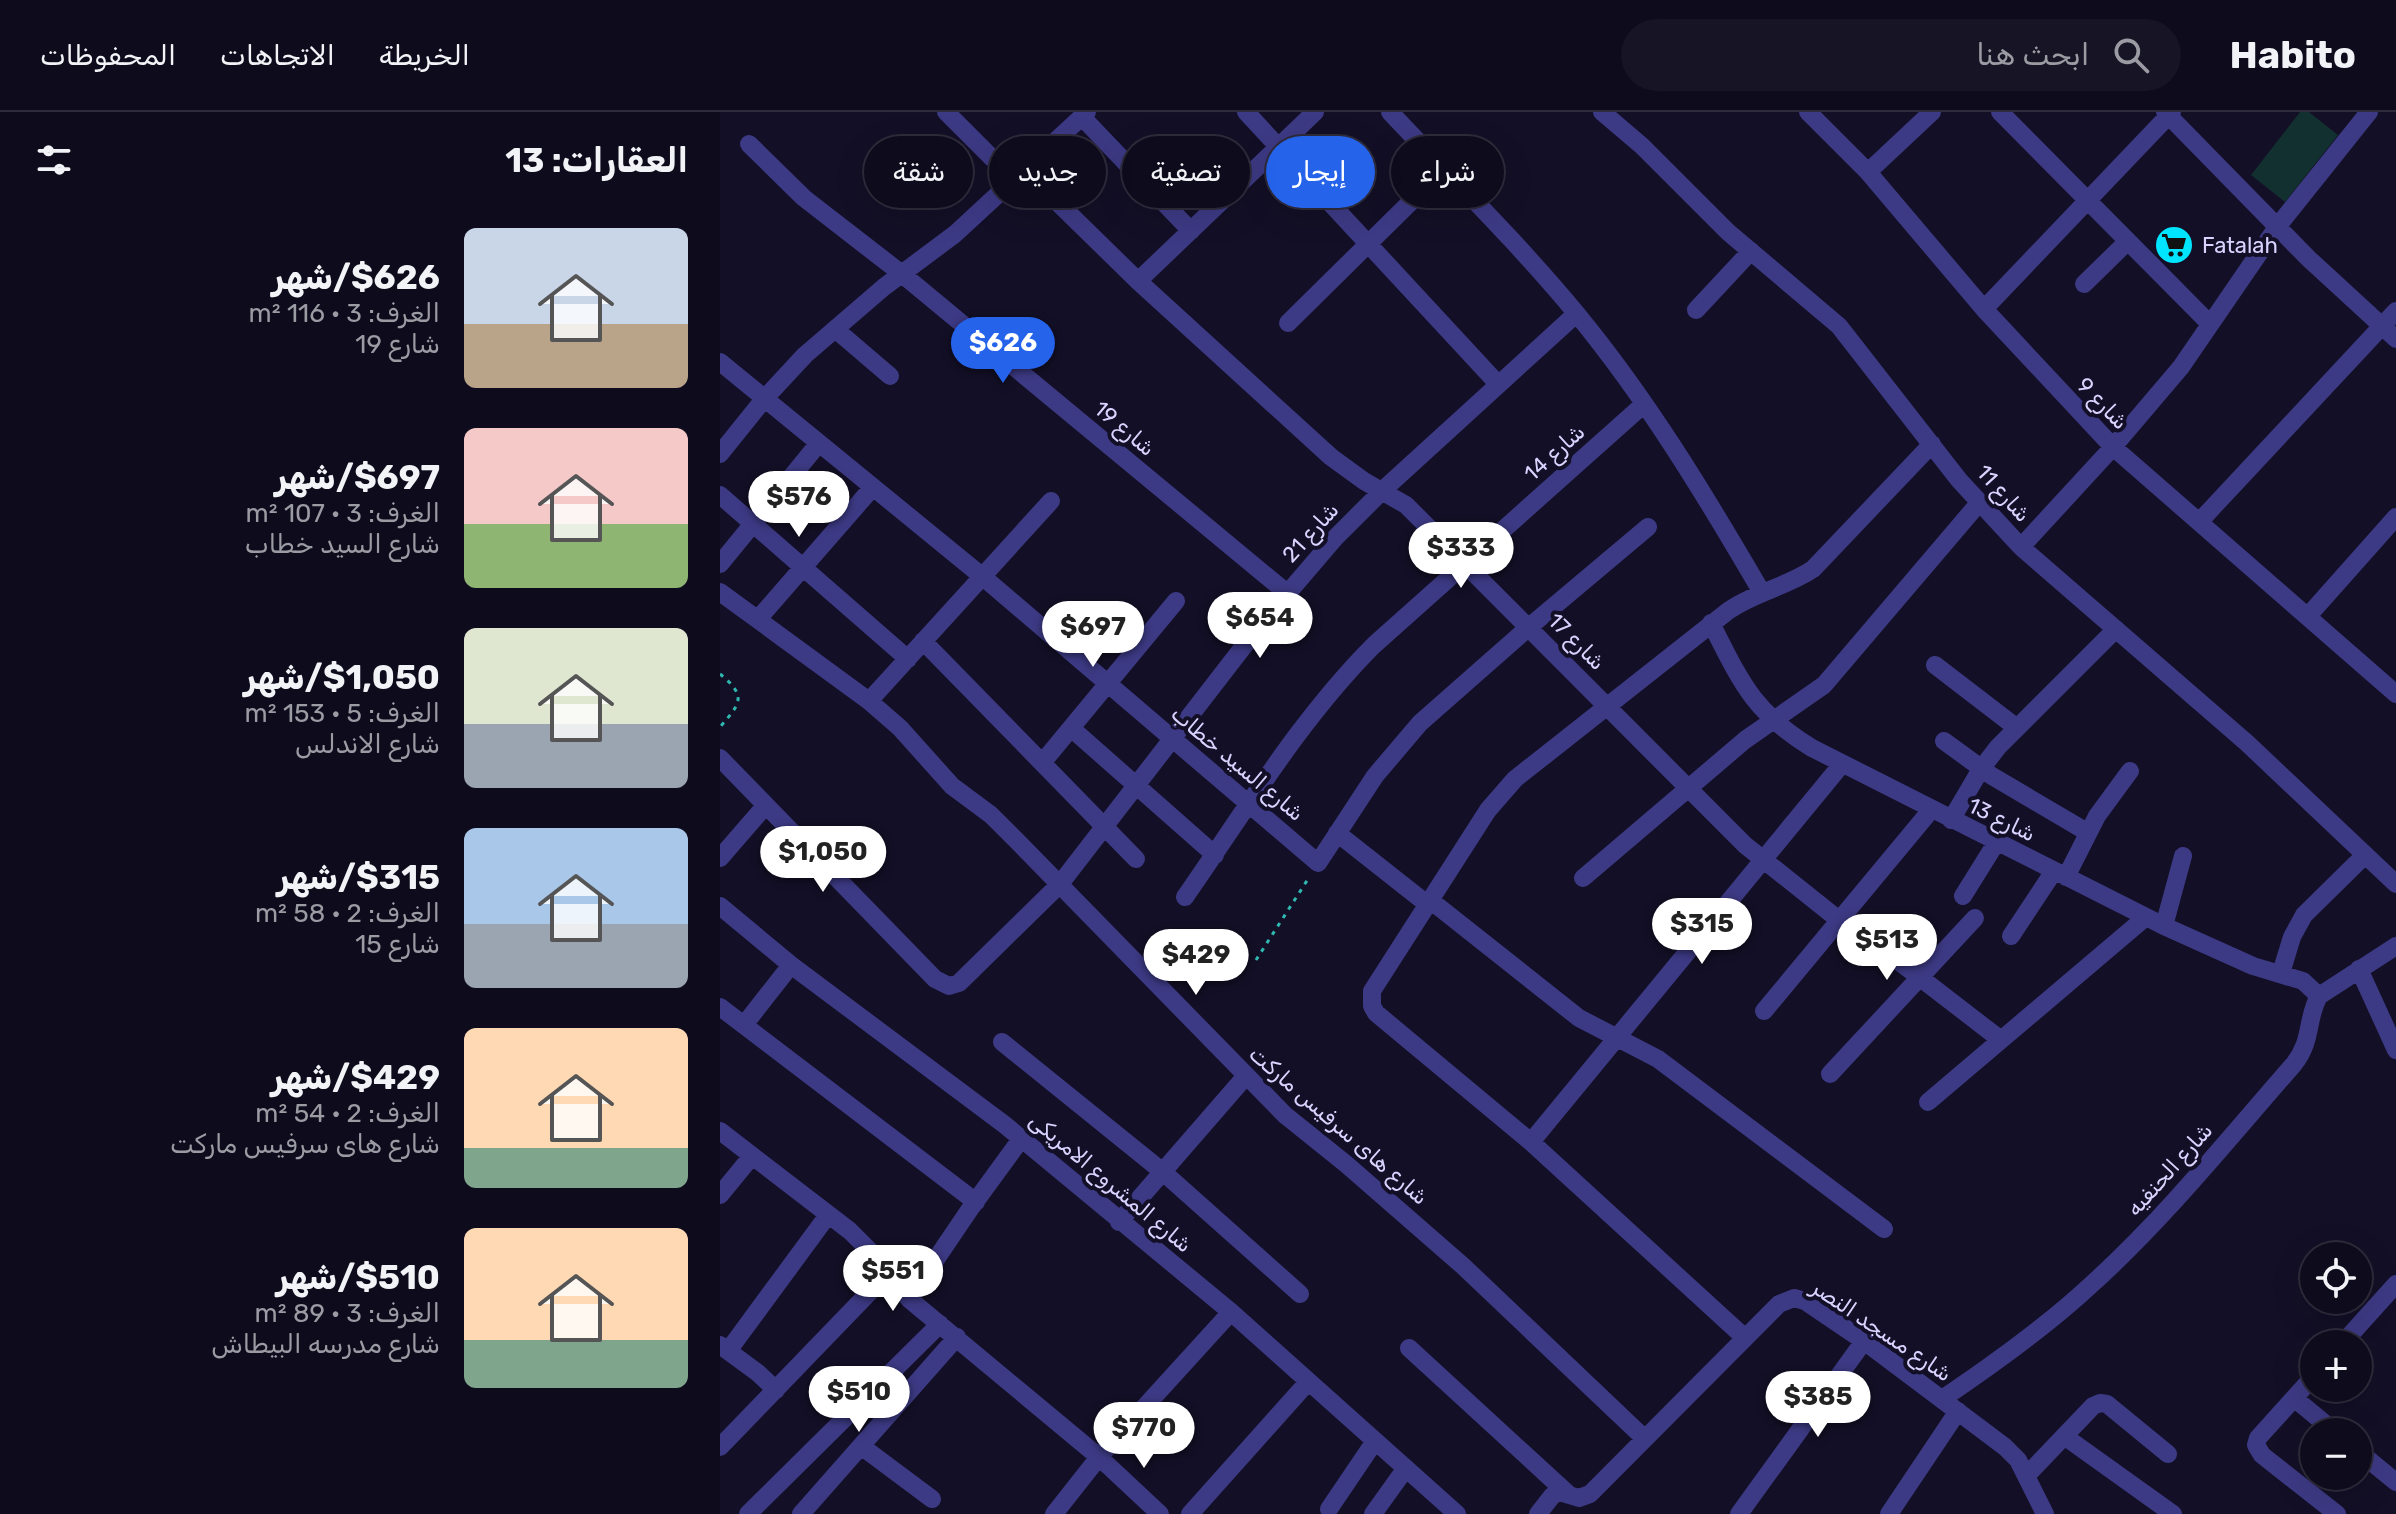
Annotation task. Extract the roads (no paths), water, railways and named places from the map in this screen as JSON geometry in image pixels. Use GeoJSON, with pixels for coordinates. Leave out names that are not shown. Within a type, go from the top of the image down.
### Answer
{"type":"FeatureCollection","features":[{"type":"Feature","properties":{"kind":"street","name":"شارع 17"},"geometry":{"type":"LineString","coordinates":[[946,112],[989,155]]}},
{"type":"Feature","properties":{"kind":"street"},"geometry":{"type":"LineString","coordinates":[[1246,112],[1268,136]]}},
{"type":"Feature","properties":{"kind":"street"},"geometry":{"type":"LineString","coordinates":[[1290,136],[1315,112]]}},
{"type":"Feature","properties":{"kind":"street"},"geometry":{"type":"LineString","coordinates":[[1390,112],[1413,136]]}},
{"type":"Feature","properties":{"kind":"street","name":"شارع 11"},"geometry":{"type":"LineString","coordinates":[[1602,112],[1642,146],[1698,205],[1839,326],[1979,503],[2021,547],[2247,743],[2396,884]]}},
{"type":"Feature","properties":{"kind":"street","name":"شارع 9"},"geometry":{"type":"LineString","coordinates":[[1808,112],[1868,172],[1984,309],[2113,447],[2396,694]]}},
{"type":"Feature","properties":{"kind":"street"},"geometry":{"type":"LineString","coordinates":[[1868,172],[1932,112]]}},
{"type":"Feature","properties":{"kind":"street"},"geometry":{"type":"LineString","coordinates":[[2000,112],[2210,324]]}},
{"type":"Feature","properties":{"kind":"street"},"geometry":{"type":"LineString","coordinates":[[2021,547],[2181,367],[2277,227],[2369,112]]}},
{"type":"Feature","properties":{"kind":"street"},"geometry":{"type":"LineString","coordinates":[[1984,309],[2169,113],[2277,227],[2396,339]]}},
{"type":"Feature","properties":{"kind":"street"},"geometry":{"type":"LineString","coordinates":[[1061,136],[1084,115],[1191,231]]}},
{"type":"Feature","properties":{"kind":"street","name":"شارع 19"},"geometry":{"type":"LineString","coordinates":[[749,144],[804,198],[902,274],[1287,593]]}},
{"type":"Feature","properties":{"kind":"street"},"geometry":{"type":"LineString","coordinates":[[1138,281],[1266,159]]}},
{"type":"Feature","properties":{"kind":"street"},"geometry":{"type":"LineString","coordinates":[[720,454],[785,375],[835,329],[955,234],[989,202]]}},
{"type":"Feature","properties":{"kind":"street","name":"شارع 17"},"geometry":{"type":"LineString","coordinates":[[1063,208],[1138,281],[1331,457],[1364,481],[1406,505],[1762,860],[2001,1040]]}},
{"type":"Feature","properties":{"kind":"street"},"geometry":{"type":"LineString","coordinates":[[1335,208],[1498,384]]}},
{"type":"Feature","properties":{"kind":"street"},"geometry":{"type":"LineString","coordinates":[[1288,323],[1404,208]]}},
{"type":"Feature","properties":{"kind":"street"},"geometry":{"type":"LineString","coordinates":[[1480,208],[1576,314],[1643,405],[1705,495],[1761,591]]}},
{"type":"Feature","properties":{"kind":"street"},"geometry":{"type":"LineString","coordinates":[[2084,284],[2128,241]]}},
{"type":"Feature","properties":{"kind":"street"},"geometry":{"type":"LineString","coordinates":[[1696,310],[1751,251]]}},
{"type":"Feature","properties":{"kind":"street"},"geometry":{"type":"LineString","coordinates":[[2200,521],[2396,311]]}},
{"type":"Feature","properties":{"kind":"street","name":"شارع 21"},"geometry":{"type":"LineString","coordinates":[[766,805],[939,983],[949,986],[964,980],[1060,884],[1287,593],[1383,490],[1576,314]]}},
{"type":"Feature","properties":{"kind":"street"},"geometry":{"type":"LineString","coordinates":[[835,329],[890,376]]}},
{"type":"Feature","properties":{"kind":"street","name":"شارع السيد خطاب"},"geometry":{"type":"LineString","coordinates":[[720,362],[983,577],[1318,863],[1337,833]]}},
{"type":"Feature","properties":{"kind":"street","name":"شارع 14"},"geometry":{"type":"LineString","coordinates":[[1185,897],[1305,724],[1349,669],[1643,405]]}},
{"type":"Feature","properties":{"kind":"street"},"geometry":{"type":"LineString","coordinates":[[720,564],[819,443]]}},
{"type":"Feature","properties":{"kind":"street"},"geometry":{"type":"LineString","coordinates":[[1744,1337],[1531,1142],[1376,1013],[1371,998],[1376,984],[1501,794],[1711,623],[1761,591],[1813,569],[1932,444]]}},
{"type":"Feature","properties":{"kind":"street"},"geometry":{"type":"LineString","coordinates":[[758,619],[873,487]]}},
{"type":"Feature","properties":{"kind":"street"},"geometry":{"type":"LineString","coordinates":[[720,495],[908,659]]}},
{"type":"Feature","properties":{"kind":"street"},"geometry":{"type":"LineString","coordinates":[[869,701],[1051,501]]}},
{"type":"Feature","properties":{"kind":"street"},"geometry":{"type":"LineString","coordinates":[[1583,878],[1745,740],[1824,685],[1979,503]]}},
{"type":"Feature","properties":{"kind":"street"},"geometry":{"type":"LineString","coordinates":[[2308,616],[2396,517]]}},
{"type":"Feature","properties":{"kind":"street"},"geometry":{"type":"LineString","coordinates":[[1648,527],[1420,723],[1375,776],[1337,833],[1579,1018],[1668,1066],[1884,1229]]}},
{"type":"Feature","properties":{"kind":"street","name":"شارع هاى سرفيس ماركت"},"geometry":{"type":"LineString","coordinates":[[720,592],[869,701],[900,728],[952,786],[991,815],[1060,884],[1245,1077],[1285,1115],[1463,1266],[1644,1438]]}},
{"type":"Feature","properties":{"kind":"street"},"geometry":{"type":"LineString","coordinates":[[1042,763],[1176,601]]}},
{"type":"Feature","properties":{"kind":"street","name":"شارع 13"},"geometry":{"type":"LineString","coordinates":[[1711,623],[1750,695],[1773,722],[1812,748],[2164,926],[2253,966],[2303,981],[2319,996]]}},
{"type":"Feature","properties":{"kind":"street"},"geometry":{"type":"LineString","coordinates":[[1951,820],[1981,769],[2017,728],[2116,629]]}},
{"type":"Feature","properties":{"kind":"street"},"geometry":{"type":"LineString","coordinates":[[923,641],[1136,859]]}},
{"type":"Feature","properties":{"kind":"street"},"geometry":{"type":"LineString","coordinates":[[1935,665],[2017,728]]}},
{"type":"Feature","properties":{"kind":"street"},"geometry":{"type":"LineString","coordinates":[[1071,728],[1215,855]]}},
{"type":"Feature","properties":{"kind":"street"},"geometry":{"type":"LineString","coordinates":[[1944,741],[1981,769],[2087,832]]}},
{"type":"Feature","properties":{"kind":"street"},"geometry":{"type":"LineString","coordinates":[[720,758],[766,805],[720,858]]}},
{"type":"Feature","properties":{"kind":"street"},"geometry":{"type":"LineString","coordinates":[[1531,1142],[1842,764]]}},
{"type":"Feature","properties":{"kind":"street"},"geometry":{"type":"LineString","coordinates":[[2011,936],[2060,874],[2130,771]]}},
{"type":"Feature","properties":{"kind":"street"},"geometry":{"type":"LineString","coordinates":[[1764,1011],[1931,810]]}},
{"type":"Feature","properties":{"kind":"street"},"geometry":{"type":"LineString","coordinates":[[1963,896],[1996,843]]}},
{"type":"Feature","properties":{"kind":"street"},"geometry":{"type":"LineString","coordinates":[[2281,973],[2292,937],[2304,915],[2365,855]]}},
{"type":"Feature","properties":{"kind":"street"},"geometry":{"type":"LineString","coordinates":[[2164,926],[2183,856]]}},
{"type":"Feature","properties":{"kind":"street","name":"شارع المشروع الامريكى"},"geometry":{"type":"LineString","coordinates":[[720,906],[791,965],[1021,1139],[1231,1312],[1457,1514]]}},
{"type":"Feature","properties":{"kind":"street"},"geometry":{"type":"LineString","coordinates":[[1928,1102],[2146,917]]}},
{"type":"Feature","properties":{"kind":"street"},"geometry":{"type":"LineString","coordinates":[[1830,1074],[1975,918]]}},
{"type":"Feature","properties":{"kind":"street"},"geometry":{"type":"LineString","coordinates":[[2319,996],[2396,946]]}},
{"type":"Feature","properties":{"kind":"street"},"geometry":{"type":"LineString","coordinates":[[744,1025],[791,965]]}},
{"type":"Feature","properties":{"kind":"street"},"geometry":{"type":"LineString","coordinates":[[2359,969],[2394,1040]]}},
{"type":"Feature","properties":{"kind":"street","name":"شارع الحنفيه"},"geometry":{"type":"LineString","coordinates":[[1942,1399],[2018,1345],[2091,1286],[2159,1217],[2301,1055],[2310,1034],[2313,1009],[2319,996]]}},
{"type":"Feature","properties":{"kind":"street"},"geometry":{"type":"LineString","coordinates":[[720,1007],[976,1202]]}},
{"type":"Feature","properties":{"kind":"street"},"geometry":{"type":"LineString","coordinates":[[1002,1042],[1163,1172],[1300,1294]]}},
{"type":"Feature","properties":{"kind":"street"},"geometry":{"type":"LineString","coordinates":[[1119,1222],[1245,1077]]}},
{"type":"Feature","properties":{"kind":"street"},"geometry":{"type":"LineString","coordinates":[[720,1131],[850,1231],[876,1257],[909,1299],[1099,1457],[1160,1514]]}},
{"type":"Feature","properties":{"kind":"street"},"geometry":{"type":"LineString","coordinates":[[909,1299],[1021,1139]]}},
{"type":"Feature","properties":{"kind":"street"},"geometry":{"type":"LineString","coordinates":[[720,1195],[752,1156]]}},
{"type":"Feature","properties":{"kind":"street"},"geometry":{"type":"LineString","coordinates":[[776,1390],[724,1348],[828,1215]]}},
{"type":"Feature","properties":{"kind":"street"},"geometry":{"type":"LineString","coordinates":[[720,1447],[888,1273]]}},
{"type":"Feature","properties":{"kind":"street"},"geometry":{"type":"LineString","coordinates":[[2355,1330],[2396,1284]]}},
{"type":"Feature","properties":{"kind":"street","name":"شارع مسجد النصر"},"geometry":{"type":"LineString","coordinates":[[1538,1514],[1559,1492],[1579,1498],[1587,1496],[1744,1337],[1779,1304],[1794,1298],[1805,1301],[1864,1341],[2005,1447],[2027,1475],[2043,1513]]}},
{"type":"Feature","properties":{"kind":"street"},"geometry":{"type":"LineString","coordinates":[[1054,1514],[1099,1457],[1231,1312]]}},
{"type":"Feature","properties":{"kind":"street"},"geometry":{"type":"LineString","coordinates":[[748,1514],[940,1324]]}},
{"type":"Feature","properties":{"kind":"street"},"geometry":{"type":"LineString","coordinates":[[801,1514],[957,1337]]}},
{"type":"Feature","properties":{"kind":"street"},"geometry":{"type":"LineString","coordinates":[[1739,1514],[1864,1341]]}},
{"type":"Feature","properties":{"kind":"street"},"geometry":{"type":"LineString","coordinates":[[1409,1348],[1567,1493]]}},
{"type":"Feature","properties":{"kind":"street"},"geometry":{"type":"LineString","coordinates":[[1190,1514],[1308,1382]]}},
{"type":"Feature","properties":{"kind":"street"},"geometry":{"type":"LineString","coordinates":[[2300,1391],[2258,1438],[2257,1449],[2337,1514]]}},
{"type":"Feature","properties":{"kind":"street"},"geometry":{"type":"LineString","coordinates":[[2294,1398],[2318,1418]]}},
{"type":"Feature","properties":{"kind":"street"},"geometry":{"type":"LineString","coordinates":[[2027,1475],[2093,1406],[2104,1403],[2168,1454]]}},
{"type":"Feature","properties":{"kind":"street"},"geometry":{"type":"LineString","coordinates":[[1889,1514],[1958,1411]]}},
{"type":"Feature","properties":{"kind":"street"},"geometry":{"type":"LineString","coordinates":[[2064,1436],[2173,1514]]}},
{"type":"Feature","properties":{"kind":"street"},"geometry":{"type":"LineString","coordinates":[[1329,1509],[1375,1441]]}},
{"type":"Feature","properties":{"kind":"street"},"geometry":{"type":"LineString","coordinates":[[861,1446],[932,1499]]}},
{"type":"Feature","properties":{"kind":"street"},"geometry":{"type":"LineString","coordinates":[[2372,1462],[2396,1482]]}},
{"type":"Feature","properties":{"kind":"street"},"geometry":{"type":"LineString","coordinates":[[1373,1514],[1406,1468]]}},
{"type":"Feature","properties":{"kind":"place","name":"Fatalah"},"geometry":{"type":"Point","coordinates":[2174,245]}}]}
